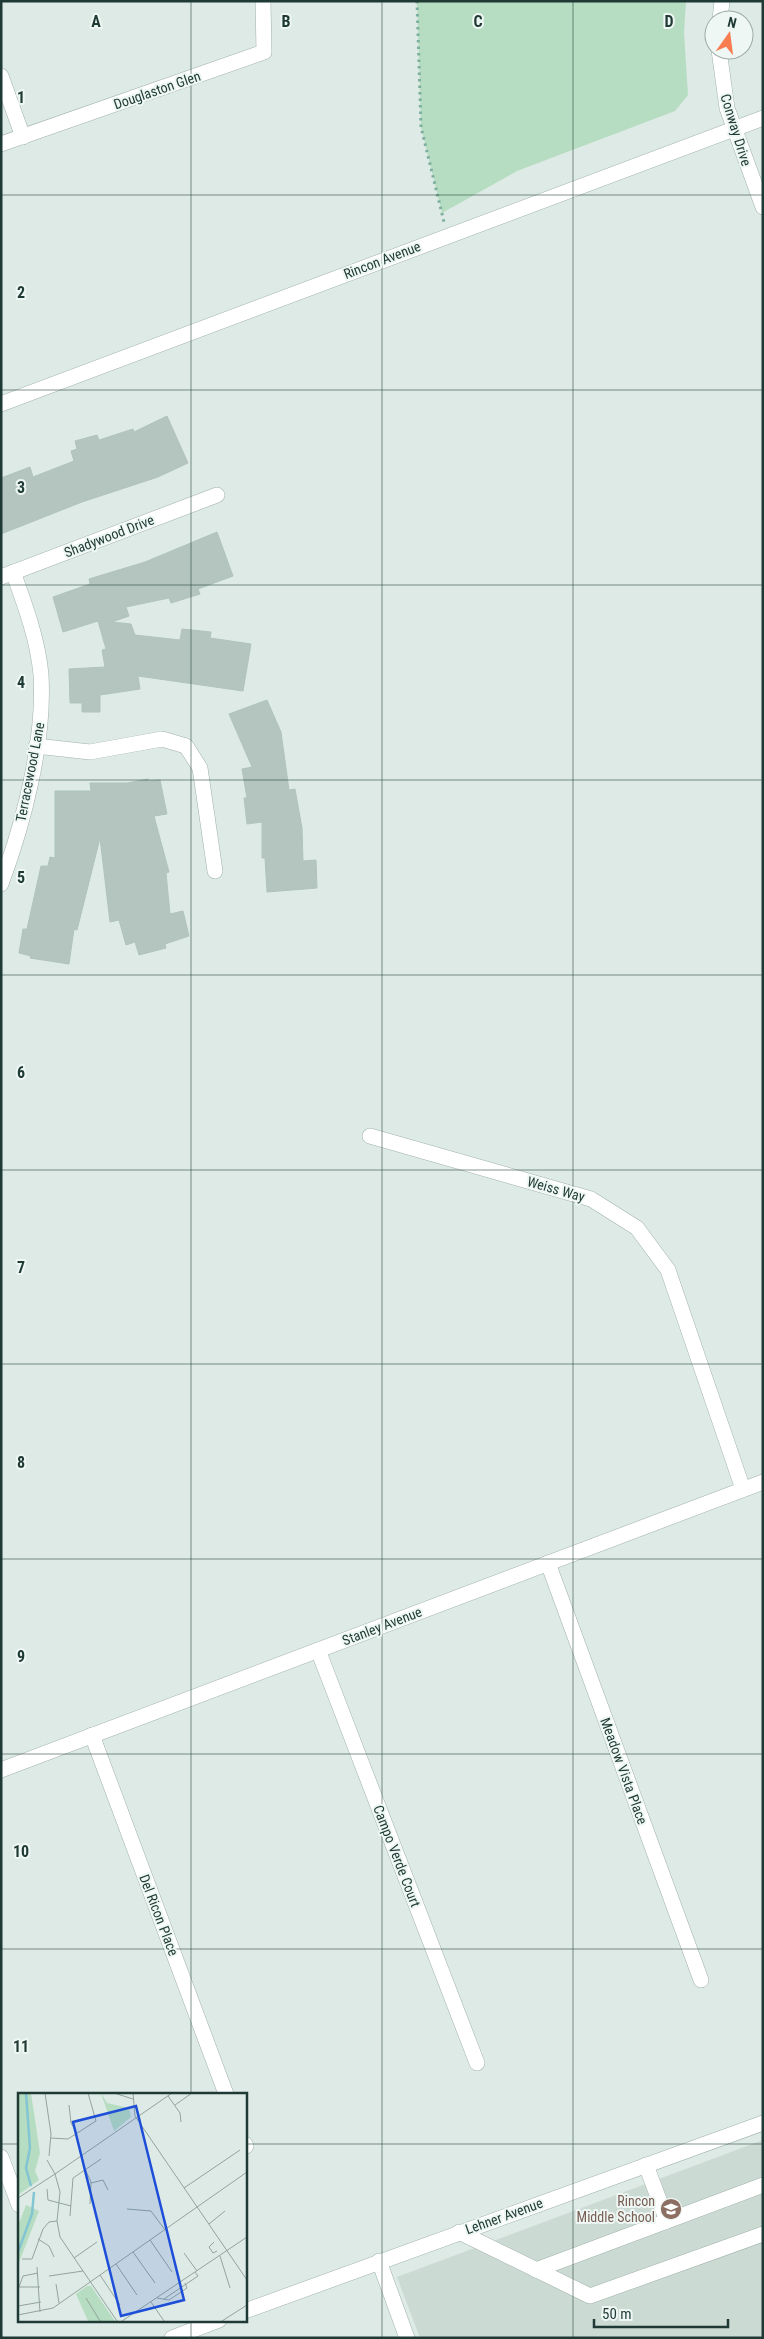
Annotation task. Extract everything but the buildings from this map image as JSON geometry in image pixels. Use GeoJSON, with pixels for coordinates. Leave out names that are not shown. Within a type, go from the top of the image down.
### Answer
{"type":"FeatureCollection","features":[{"type":"Feature","properties":{"kind":"street","name":"Douglaston Glen"},"geometry":{"type":"LineString","coordinates":[[1,144],[264,52],[263,1]]}},
{"type":"Feature","properties":{"kind":"street","name":"Conway Drive"},"geometry":{"type":"LineString","coordinates":[[720,60],[726,108],[763,207]]}},
{"type":"Feature","properties":{"kind":"street"},"geometry":{"type":"LineString","coordinates":[[1,76],[23,137]]}},
{"type":"Feature","properties":{"kind":"street","name":"Rincon Avenue"},"geometry":{"type":"LineString","coordinates":[[1,404],[447,235],[763,118]]}},
{"type":"Feature","properties":{"kind":"street","name":"Shadywood Drive"},"geometry":{"type":"LineString","coordinates":[[7,574],[217,495]]}},
{"type":"Feature","properties":{"kind":"street","name":"Terracewood Lane"},"geometry":{"type":"LineString","coordinates":[[1,884],[16,842],[40,731],[40,674],[29,618],[7,574]]}},
{"type":"Feature","properties":{"kind":"street"},"geometry":{"type":"LineString","coordinates":[[36,746],[90,752],[162,739],[186,746],[200,768],[216,871]]}},
{"type":"Feature","properties":{"kind":"street","name":"Weiss Way"},"geometry":{"type":"LineString","coordinates":[[370,1136],[591,1199],[637,1228],[668,1270],[743,1489]]}},
{"type":"Feature","properties":{"kind":"street","name":"Stanley Avenue"},"geometry":{"type":"LineString","coordinates":[[1,1770],[763,1482]]}},
{"type":"Feature","properties":{"kind":"street","name":"Meadow Vista Place"},"geometry":{"type":"LineString","coordinates":[[548,1563],[701,1980]]}},
{"type":"Feature","properties":{"kind":"street","name":"Campo Verde Court"},"geometry":{"type":"LineString","coordinates":[[318,1650],[477,2063]]}},
{"type":"Feature","properties":{"kind":"street","name":"Del Ricon Place"},"geometry":{"type":"LineString","coordinates":[[92,1735],[226,2093]]}},
{"type":"Feature","properties":{"kind":"street","name":"Lehner Avenue"},"geometry":{"type":"LineString","coordinates":[[246,2311],[763,2123]]}},
{"type":"Feature","properties":{"kind":"street"},"geometry":{"type":"LineString","coordinates":[[1,2157],[18,2202]]}},
{"type":"Feature","properties":{"kind":"street"},"geometry":{"type":"LineString","coordinates":[[646,2165],[667,2221]]}},
{"type":"Feature","properties":{"kind":"street"},"geometry":{"type":"LineString","coordinates":[[536,2270],[763,2185]]}},
{"type":"Feature","properties":{"kind":"street"},"geometry":{"type":"LineString","coordinates":[[459,2232],[590,2296],[763,2234]]}},
{"type":"Feature","properties":{"kind":"street"},"geometry":{"type":"LineString","coordinates":[[379,2261],[407,2338]]}},
{"type":"Feature","properties":{"kind":"street"},"geometry":{"type":"LineString","coordinates":[[172,2338],[214,2322]]}},
{"type":"Feature","properties":{"kind":"path"},"geometry":{"type":"LineString","coordinates":[[417,1],[421,127],[447,235]]}},
{"type":"Feature","properties":{"kind":"shaded area","name":"Rincon Middle School"},"geometry":{"type":"Polygon","coordinates":[[[763,2140],[763,2338],[420,2338],[397,2277],[763,2140]]]}},
{"type":"Feature","properties":{"kind":"green space"},"geometry":{"type":"Polygon","coordinates":[[[417,1],[686,1],[684,33],[688,95],[675,111],[517,171],[442,213],[421,127],[417,1]]]}},
{"type":"Feature","properties":{"kind":"place","name":"Rincon Middle School"},"geometry":{"type":"Point","coordinates":[671,2209]}}]}
